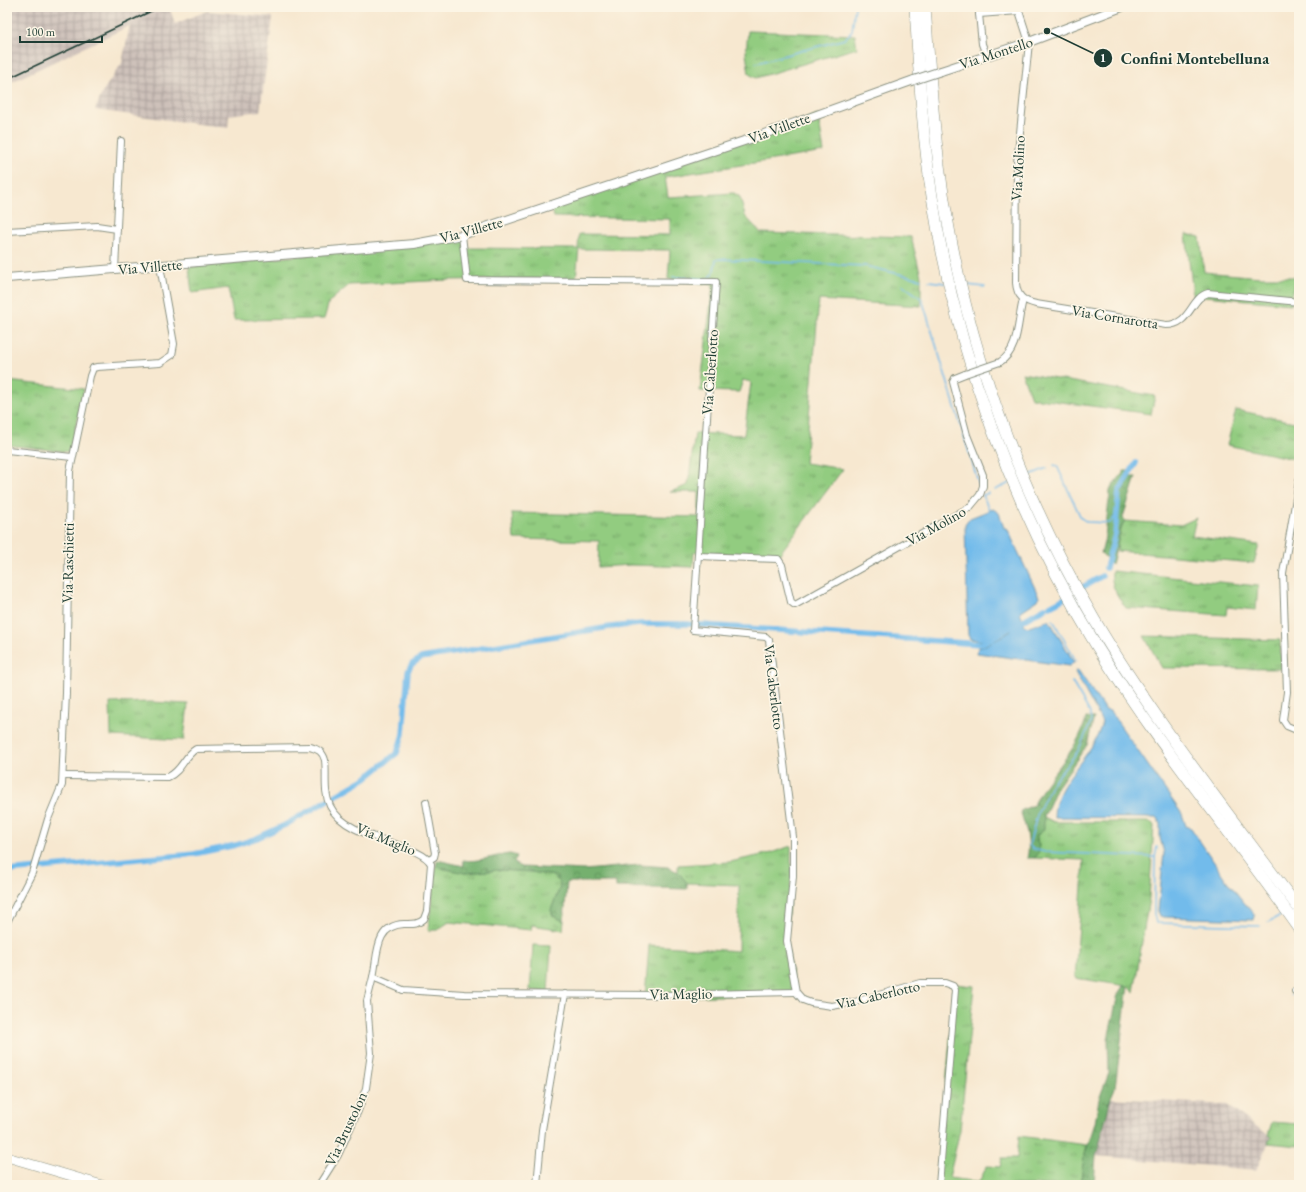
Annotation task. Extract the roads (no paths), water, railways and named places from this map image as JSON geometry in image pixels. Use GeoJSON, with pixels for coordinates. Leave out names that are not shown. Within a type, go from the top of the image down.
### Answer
{"type":"FeatureCollection","features":[{"type":"Feature","properties":{"kind":"highway"},"geometry":{"type":"LineString","coordinates":[[915,7],[927,159],[941,248],[971,366],[1008,471],[1052,567],[1098,647],[1151,726],[1299,928]]}},
{"type":"Feature","properties":{"kind":"highway"},"geometry":{"type":"LineString","coordinates":[[925,7],[938,156],[954,257],[981,359],[995,404],[1022,475],[1062,560],[1093,617],[1125,669],[1183,753],[1299,910]]}},
{"type":"Feature","properties":{"kind":"main road"},"geometry":{"type":"LineString","coordinates":[[7,1157],[102,1185]]}},
{"type":"Feature","properties":{"kind":"street"},"geometry":{"type":"LineString","coordinates":[[979,7],[982,44],[987,57]]}},
{"type":"Feature","properties":{"kind":"street","name":"Via Montello"},"geometry":{"type":"LineString","coordinates":[[914,80],[987,57],[1122,7]]}},
{"type":"Feature","properties":{"kind":"street"},"geometry":{"type":"LineString","coordinates":[[979,14],[1019,11],[1029,42]]}},
{"type":"Feature","properties":{"kind":"street","name":"Via Molino"},"geometry":{"type":"LineString","coordinates":[[698,556],[778,559],[782,565],[791,602],[795,605],[970,507],[980,495],[983,486],[983,475],[967,435],[953,382],[955,378],[1000,362],[1010,352],[1015,340],[1023,300],[1017,294],[1016,283],[1017,163],[1029,42]]}},
{"type":"Feature","properties":{"kind":"street","name":"Via Villette"},"geometry":{"type":"LineString","coordinates":[[7,278],[414,244],[462,235],[746,140],[914,80]]}},
{"type":"Feature","properties":{"kind":"street"},"geometry":{"type":"LineString","coordinates":[[115,270],[120,141]]}},
{"type":"Feature","properties":{"kind":"street"},"geometry":{"type":"LineString","coordinates":[[7,231],[97,226],[117,229]]}},
{"type":"Feature","properties":{"kind":"street","name":"Via Caberlotto"},"geometry":{"type":"LineString","coordinates":[[462,235],[467,280],[716,282],[693,630],[766,637],[769,640],[793,837],[793,869],[787,941],[796,992],[803,1000],[811,1003],[832,1006],[855,1002],[920,983],[945,983],[953,986],[955,990],[938,1185]]}},
{"type":"Feature","properties":{"kind":"street","name":"Via Raschietti"},"geometry":{"type":"LineString","coordinates":[[7,922],[32,873],[48,819],[59,793],[63,776],[70,471],[90,376],[93,368],[160,362],[172,355],[174,344],[160,266]]}},
{"type":"Feature","properties":{"kind":"street","name":"Via Cornarotta"},"geometry":{"type":"LineString","coordinates":[[1023,300],[1036,304],[1166,325],[1172,325],[1181,320],[1201,297],[1208,293],[1299,302]]}},
{"type":"Feature","properties":{"kind":"street"},"geometry":{"type":"LineString","coordinates":[[7,450],[72,457]]}},
{"type":"Feature","properties":{"kind":"street"},"geometry":{"type":"LineString","coordinates":[[1299,481],[1283,573],[1287,692],[1283,720],[1287,726],[1299,731]]}},
{"type":"Feature","properties":{"kind":"street","name":"Via Maglio"},"geometry":{"type":"LineString","coordinates":[[63,776],[162,778],[173,775],[177,772],[186,757],[196,749],[310,747],[321,752],[324,757],[329,802],[337,815],[358,830],[424,855],[429,860],[431,869],[425,916],[421,922],[414,924],[402,924],[393,927],[380,938],[376,951],[373,977],[403,990],[464,994],[662,995],[796,992]]}},
{"type":"Feature","properties":{"kind":"street"},"geometry":{"type":"LineString","coordinates":[[426,802],[435,853],[434,857],[429,860]]}},
{"type":"Feature","properties":{"kind":"street","name":"Via Brustolon"},"geometry":{"type":"LineString","coordinates":[[319,1185],[338,1155],[358,1111],[366,1088],[371,1053],[367,1001],[373,977]]}},
{"type":"Feature","properties":{"kind":"street"},"geometry":{"type":"LineString","coordinates":[[537,1185],[542,1130],[565,994]]}},
{"type":"Feature","properties":{"kind":"water"},"geometry":{"type":"Polygon","coordinates":[[[993,509],[999,513],[1004,528],[1007,528],[1039,597],[1038,600],[1020,612],[1025,626],[1029,627],[1049,620],[1074,662],[1069,666],[977,653],[978,647],[982,647],[1011,631],[1008,627],[982,641],[970,639],[968,635],[965,525],[970,518],[993,509]]]}},
{"type":"Feature","properties":{"kind":"water"},"geometry":{"type":"Polygon","coordinates":[[[1078,670],[1105,710],[1110,711],[1182,814],[1186,826],[1191,828],[1226,880],[1255,916],[1254,920],[1160,916],[1158,911],[1164,853],[1160,838],[1160,824],[1157,818],[1054,817],[1056,804],[1061,791],[1067,780],[1092,746],[1098,735],[1102,722],[1075,672],[1078,670]]]}},
{"type":"Feature","properties":{"kind":"waterway"},"geometry":{"type":"LineString","coordinates":[[756,63],[845,39],[852,31],[855,7]]}},
{"type":"Feature","properties":{"kind":"waterway"},"geometry":{"type":"LineString","coordinates":[[673,277],[708,279],[713,274],[716,260],[720,259],[865,266],[921,279]]}},
{"type":"Feature","properties":{"kind":"waterway"},"geometry":{"type":"LineString","coordinates":[[929,281],[945,283]]}},
{"type":"Feature","properties":{"kind":"waterway"},"geometry":{"type":"LineString","coordinates":[[903,285],[922,299],[979,485]]}},
{"type":"Feature","properties":{"kind":"waterway"},"geometry":{"type":"LineString","coordinates":[[967,285],[985,287]]}},
{"type":"Feature","properties":{"kind":"waterway"},"geometry":{"type":"LineString","coordinates":[[1106,568],[1115,534],[1119,491],[1136,463]]}},
{"type":"Feature","properties":{"kind":"waterway"},"geometry":{"type":"LineString","coordinates":[[1054,465],[1057,466],[1081,518],[1087,522],[1110,523],[1116,515]]}},
{"type":"Feature","properties":{"kind":"waterway"},"geometry":{"type":"LineString","coordinates":[[1028,476],[1047,468]]}},
{"type":"Feature","properties":{"kind":"waterway"},"geometry":{"type":"LineString","coordinates":[[995,490],[1010,483]]}},
{"type":"Feature","properties":{"kind":"waterway"},"geometry":{"type":"LineString","coordinates":[[983,495],[989,493]]}},
{"type":"Feature","properties":{"kind":"waterway"},"geometry":{"type":"LineString","coordinates":[[983,495],[989,510]]}},
{"type":"Feature","properties":{"kind":"waterway"},"geometry":{"type":"LineString","coordinates":[[1076,591],[1102,576]]}},
{"type":"Feature","properties":{"kind":"waterway"},"geometry":{"type":"LineString","coordinates":[[1050,606],[1069,596]]}},
{"type":"Feature","properties":{"kind":"waterway"},"geometry":{"type":"LineString","coordinates":[[7,871],[194,854],[236,845],[257,838],[285,825],[366,778],[397,753],[403,734],[408,671],[412,664],[421,658],[610,627],[640,624],[688,624],[981,644],[1045,608]]}},
{"type":"Feature","properties":{"kind":"waterway"},"geometry":{"type":"LineString","coordinates":[[1027,619],[1043,613]]}},
{"type":"Feature","properties":{"kind":"waterway"},"geometry":{"type":"LineString","coordinates":[[1053,620],[1076,661]]}},
{"type":"Feature","properties":{"kind":"waterway"},"geometry":{"type":"LineString","coordinates":[[1072,682],[1090,713],[1091,722],[1078,751],[1052,784],[1038,812],[1029,845],[1033,849],[1045,852],[1155,857],[1154,914],[1156,923],[1260,926]]}},
{"type":"Feature","properties":{"kind":"waterway"},"geometry":{"type":"LineString","coordinates":[[1155,857],[1157,847]]}},
{"type":"Feature","properties":{"kind":"waterway"},"geometry":{"type":"LineString","coordinates":[[1268,922],[1283,914]]}},
{"type":"Feature","properties":{"kind":"waterway"},"geometry":{"type":"LineString","coordinates":[[1290,995],[1299,995]]}},
{"type":"Feature","properties":{"kind":"railway"},"geometry":{"type":"LineString","coordinates":[[7,79],[160,7]]}},
{"type":"Feature","properties":{"kind":"place","name":"Confini Montebelluna"},"geometry":{"type":"Point","coordinates":[1047,31]}}]}
